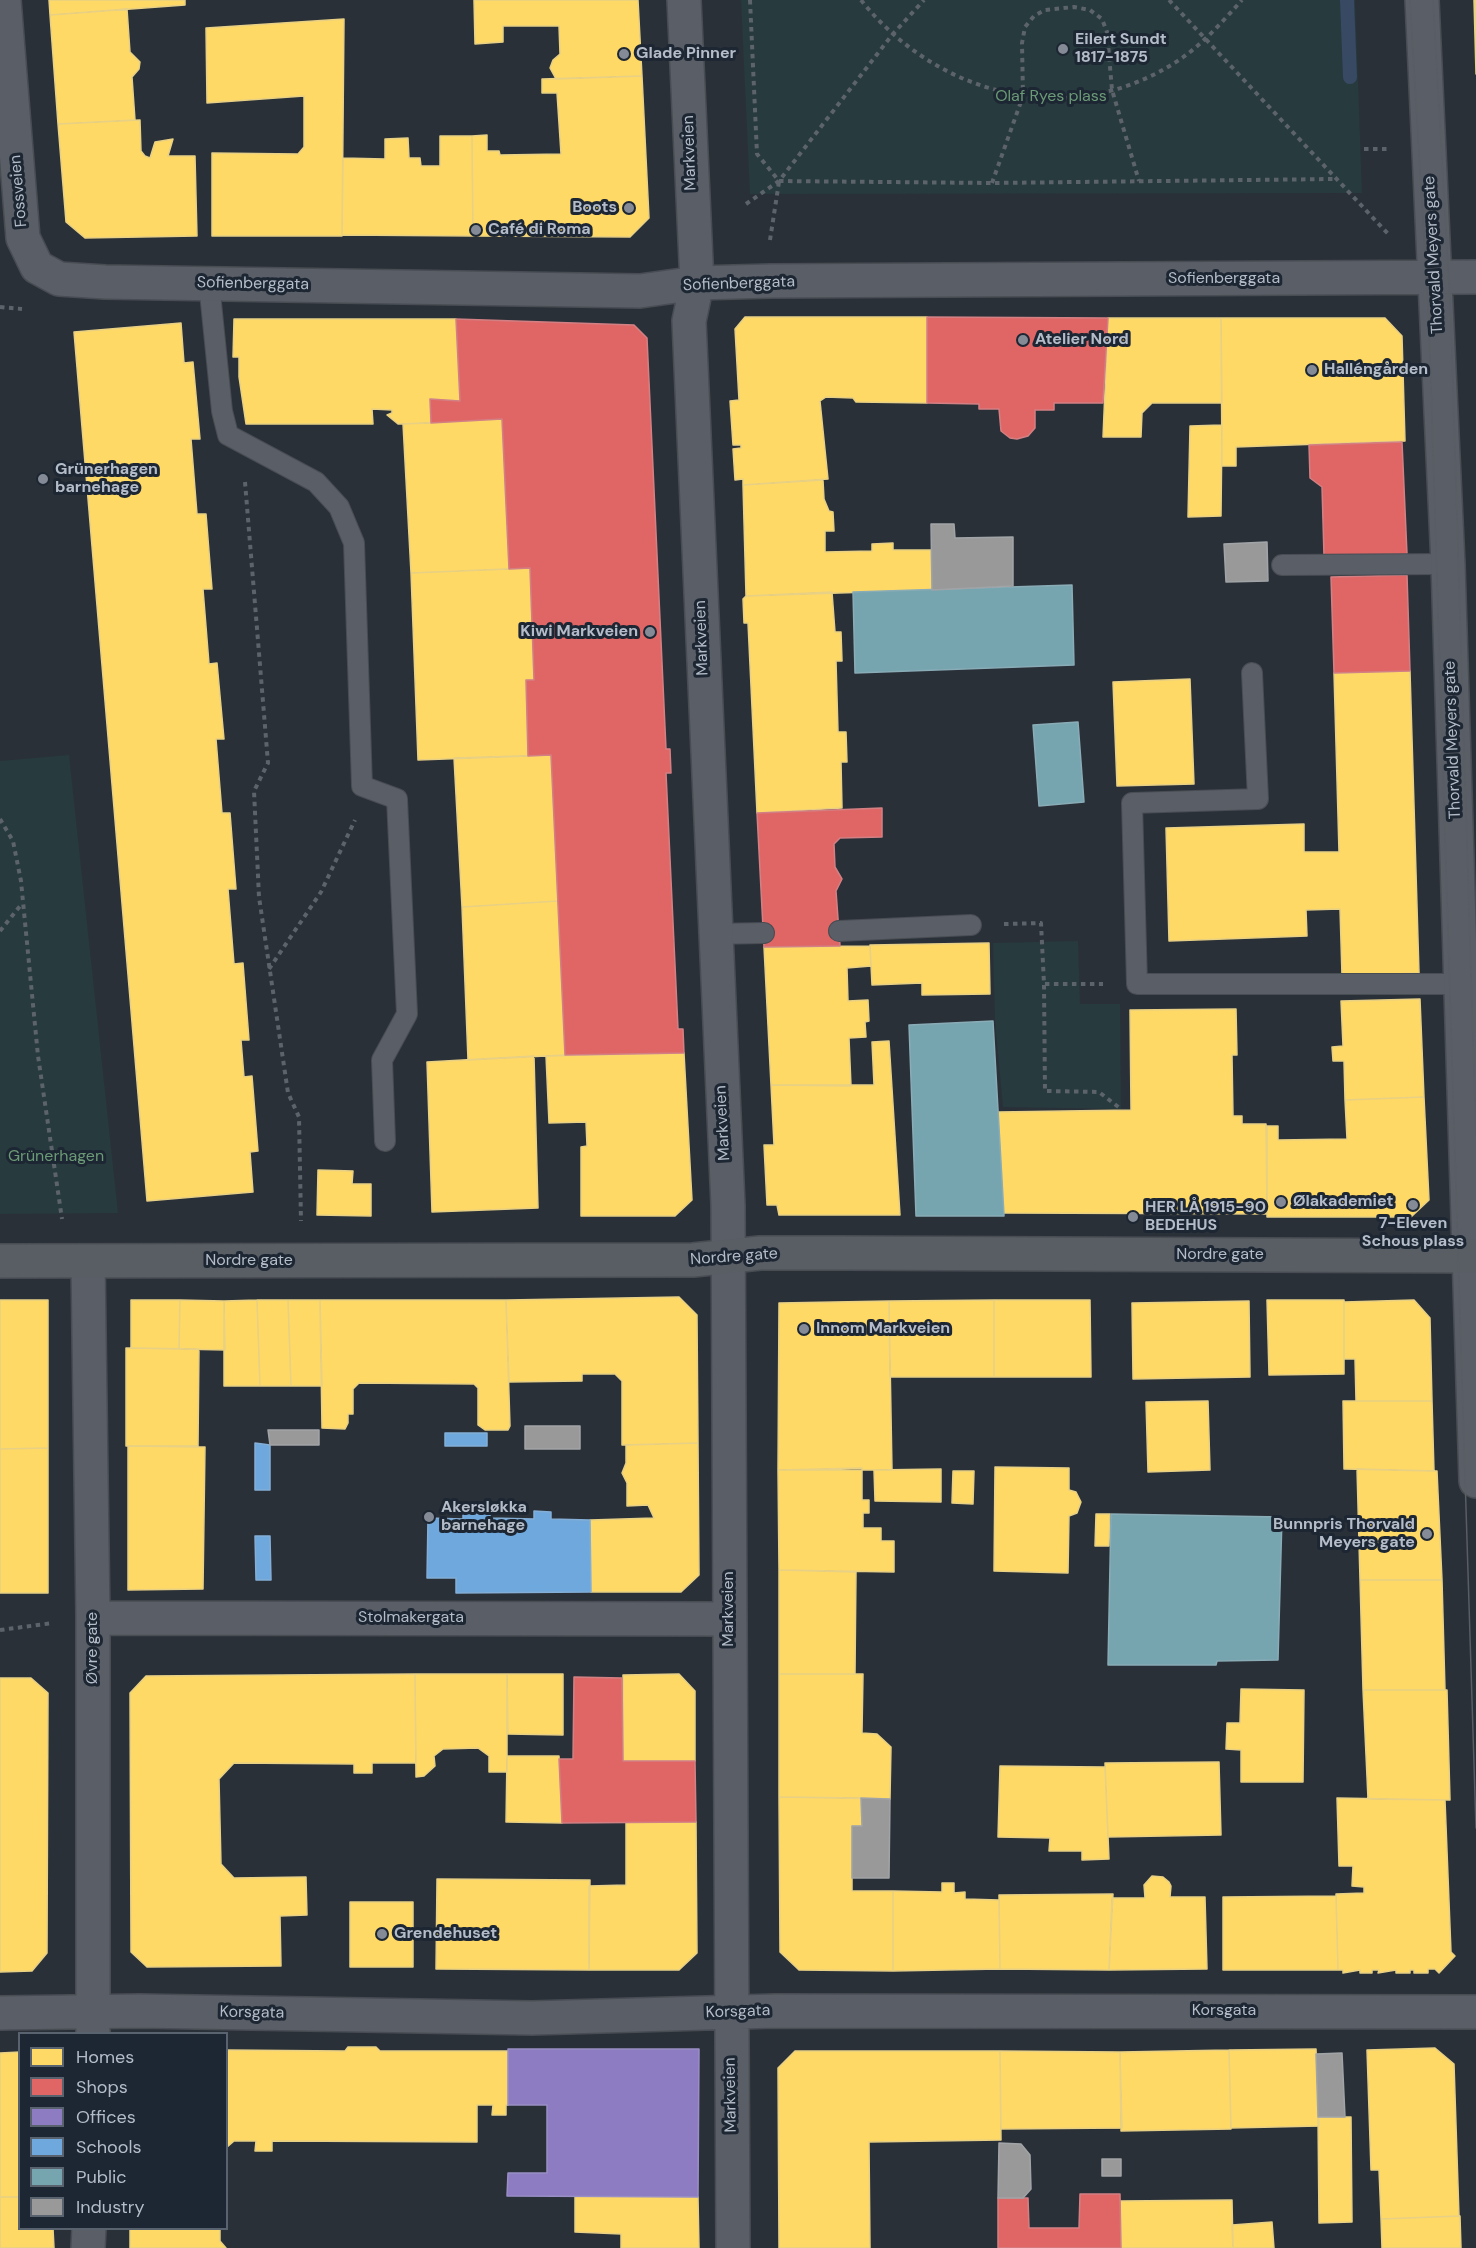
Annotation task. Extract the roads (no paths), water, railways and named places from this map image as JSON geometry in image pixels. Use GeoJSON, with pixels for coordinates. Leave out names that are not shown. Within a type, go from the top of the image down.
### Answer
{"type":"FeatureCollection","features":[{"type":"Feature","properties":{"kind":"street","name":"Fossveien"},"geometry":{"type":"LineString","coordinates":[[3,0],[23,238]]}},
{"type":"Feature","properties":{"kind":"street","name":"Markveien"},"geometry":{"type":"LineString","coordinates":[[684,0],[697,283],[689,321],[714,934],[728,1205],[730,2013],[733,2248]]}},
{"type":"Feature","properties":{"kind":"street","name":"Thorvald Meyers gate"},"geometry":{"type":"LineString","coordinates":[[1422,0],[1448,564],[1460,984],[1472,1256],[1476,1481]]}},
{"type":"Feature","properties":{"kind":"street","name":"Sofienberggata"},"geometry":{"type":"LineString","coordinates":[[23,238],[37,267],[59,279],[209,284],[640,291],[697,283],[1476,277]]}},
{"type":"Feature","properties":{"kind":"street","name":"Nordre gate"},"geometry":{"type":"LineString","coordinates":[[0,1261],[727,1258],[760,1253],[1472,1256]]}},
{"type":"Feature","properties":{"kind":"street","name":"Øvre gate"},"geometry":{"type":"LineString","coordinates":[[88,1262],[93,1618],[94,2022]]}},
{"type":"Feature","properties":{"kind":"street","name":"Stolmakergata"},"geometry":{"type":"LineString","coordinates":[[93,1618],[729,1618]]}},
{"type":"Feature","properties":{"kind":"street","name":"Korsgata"},"geometry":{"type":"LineString","coordinates":[[0,2013],[94,2022],[532,2018],[730,2013],[1476,2012]]}},
{"type":"Feature","properties":{"kind":"street"},"geometry":{"type":"LineString","coordinates":[[88,2248],[89,2230]]}},
{"type":"Feature","properties":{"kind":"lane"},"geometry":{"type":"LineString","coordinates":[[209,284],[222,411],[228,435],[316,482],[339,507],[354,543],[362,786],[398,799],[407,1014],[382,1060],[385,1141]]}},
{"type":"Feature","properties":{"kind":"lane"},"geometry":{"type":"LineString","coordinates":[[1282,565],[1448,564]]}},
{"type":"Feature","properties":{"kind":"lane"},"geometry":{"type":"LineString","coordinates":[[1252,673],[1258,799],[1132,803],[1137,984],[1460,984]]}},
{"type":"Feature","properties":{"kind":"lane"},"geometry":{"type":"LineString","coordinates":[[839,931],[971,925]]}},
{"type":"Feature","properties":{"kind":"lane"},"geometry":{"type":"LineString","coordinates":[[714,934],[764,933]]}},
{"type":"Feature","properties":{"kind":"waterway"},"geometry":{"type":"LineString","coordinates":[[1347,0],[1350,77]]}},
{"type":"Feature","properties":{"kind":"tram line"},"geometry":{"type":"LineString","coordinates":[[1410,0],[1429,323],[1476,1828]]}},
{"type":"Feature","properties":{"kind":"tram line"},"geometry":{"type":"LineString","coordinates":[[1433,0],[1451,321],[1476,1137]]}},
{"type":"Feature","properties":{"kind":"place","name":"Eilert Sundt 1817-1875"},"geometry":{"type":"Point","coordinates":[1063,49]}},
{"type":"Feature","properties":{"kind":"place","name":"Glade Pinner"},"geometry":{"type":"Point","coordinates":[624,54]}},
{"type":"Feature","properties":{"kind":"place","name":"Boots"},"geometry":{"type":"Point","coordinates":[629,208]}},
{"type":"Feature","properties":{"kind":"place","name":"Café di Roma"},"geometry":{"type":"Point","coordinates":[476,230]}},
{"type":"Feature","properties":{"kind":"place","name":"Atelier Nord"},"geometry":{"type":"Point","coordinates":[1023,340]}},
{"type":"Feature","properties":{"kind":"place","name":"Halléngården"},"geometry":{"type":"Point","coordinates":[1312,370]}},
{"type":"Feature","properties":{"kind":"place","name":"Grünerhagen barnehage"},"geometry":{"type":"Point","coordinates":[43,479]}},
{"type":"Feature","properties":{"kind":"place","name":"Kiwi Markveien"},"geometry":{"type":"Point","coordinates":[650,632]}},
{"type":"Feature","properties":{"kind":"place","name":"Ølakademiet"},"geometry":{"type":"Point","coordinates":[1281,1202]}},
{"type":"Feature","properties":{"kind":"place","name":"7-Eleven Schous plass"},"geometry":{"type":"Point","coordinates":[1413,1205]}},
{"type":"Feature","properties":{"kind":"place","name":"HER LÅ 1915-90 BEDEHUS"},"geometry":{"type":"Point","coordinates":[1133,1217]}},
{"type":"Feature","properties":{"kind":"place","name":"Innom Markveien"},"geometry":{"type":"Point","coordinates":[804,1329]}},
{"type":"Feature","properties":{"kind":"place","name":"Akersløkka barnehage"},"geometry":{"type":"Point","coordinates":[429,1517]}},
{"type":"Feature","properties":{"kind":"place","name":"Bunnpris Thorvald Meyers gate"},"geometry":{"type":"Point","coordinates":[1427,1534]}},
{"type":"Feature","properties":{"kind":"place","name":"Grendehuset"},"geometry":{"type":"Point","coordinates":[382,1934]}},
{"type":"Feature","properties":{"kind":"park label","name":"Olaf Ryes plass"},"geometry":{"type":"Point","coordinates":[1051,97]}},
{"type":"Feature","properties":{"kind":"park label","name":"Grünerhagen"},"geometry":{"type":"Point","coordinates":[56,1157]}}]}
